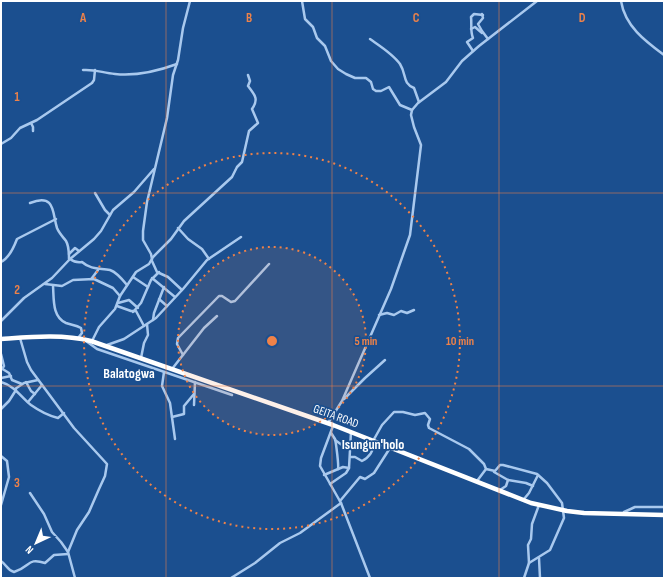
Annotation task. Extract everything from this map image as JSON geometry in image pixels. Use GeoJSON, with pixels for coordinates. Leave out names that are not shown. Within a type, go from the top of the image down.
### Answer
{"type":"FeatureCollection","features":[{"type":"Feature","properties":{"kind":"highway","name":"GEITA ROAD"},"geometry":{"type":"LineString","coordinates":[[1,339],[38,337],[77,338],[91,341],[333,425],[539,505],[575,512],[598,514],[664,515]]}},
{"type":"Feature","properties":{"kind":"street"},"geometry":{"type":"LineString","coordinates":[[182,290],[168,277],[155,270],[151,254],[142,237],[146,206],[167,118],[173,75],[177,64],[183,28],[190,1]]}},
{"type":"Feature","properties":{"kind":"street"},"geometry":{"type":"LineString","coordinates":[[302,1],[305,19],[314,27],[317,38],[325,46],[331,61],[338,69],[355,78],[366,78],[371,82],[373,89],[376,91],[381,91],[389,87],[400,104],[412,110]]}},
{"type":"Feature","properties":{"kind":"street"},"geometry":{"type":"LineString","coordinates":[[327,424],[342,401],[400,265],[410,234],[413,220],[421,146],[411,115],[412,110],[419,102],[446,82],[462,61],[473,51],[537,1]]}},
{"type":"Feature","properties":{"kind":"street"},"geometry":{"type":"LineString","coordinates":[[622,1],[624,12],[636,32],[645,41],[664,55]]}},
{"type":"Feature","properties":{"kind":"street"},"geometry":{"type":"LineString","coordinates":[[473,51],[467,42],[473,38],[472,15],[482,14],[483,18],[478,24],[485,36]]}},
{"type":"Feature","properties":{"kind":"street"},"geometry":{"type":"LineString","coordinates":[[472,29],[476,28],[485,36],[490,38]]}},
{"type":"Feature","properties":{"kind":"street"},"geometry":{"type":"LineString","coordinates":[[370,39],[381,46],[399,62],[404,72],[406,82],[409,86],[414,88],[419,102]]}},
{"type":"Feature","properties":{"kind":"street"},"geometry":{"type":"LineString","coordinates":[[83,70],[95,70],[131,75],[158,70],[177,64]]}},
{"type":"Feature","properties":{"kind":"street"},"geometry":{"type":"LineString","coordinates":[[1,144],[12,138],[20,128],[31,123],[92,83],[94,80],[95,70]]}},
{"type":"Feature","properties":{"kind":"street"},"geometry":{"type":"LineString","coordinates":[[91,341],[99,327],[112,314],[120,296],[132,277],[138,270],[147,266],[184,221],[229,180],[242,162],[249,131],[258,124],[252,109],[256,104],[256,98],[248,86],[250,81],[248,75]]}},
{"type":"Feature","properties":{"kind":"street"},"geometry":{"type":"LineString","coordinates":[[31,123],[33,131]]}},
{"type":"Feature","properties":{"kind":"street"},"geometry":{"type":"LineString","coordinates":[[1,321],[24,298],[45,284],[101,231],[113,210],[138,188],[155,168]]}},
{"type":"Feature","properties":{"kind":"street"},"geometry":{"type":"LineString","coordinates":[[95,193],[110,215]]}},
{"type":"Feature","properties":{"kind":"street"},"geometry":{"type":"LineString","coordinates":[[30,203],[36,201],[50,203],[56,219],[58,230],[66,242],[70,259],[74,262],[82,262],[86,265],[99,269],[112,271],[127,285]]}},
{"type":"Feature","properties":{"kind":"street"},"geometry":{"type":"LineString","coordinates":[[1,262],[7,258],[17,239],[56,219]]}},
{"type":"Feature","properties":{"kind":"street"},"geometry":{"type":"LineString","coordinates":[[178,228],[188,239],[202,249],[209,259]]}},
{"type":"Feature","properties":{"kind":"street"},"geometry":{"type":"LineString","coordinates":[[102,345],[116,343],[153,320],[176,297],[209,259],[240,237]]}},
{"type":"Feature","properties":{"kind":"street"},"geometry":{"type":"LineString","coordinates":[[81,244],[85,246]]}},
{"type":"Feature","properties":{"kind":"street"},"geometry":{"type":"LineString","coordinates":[[68,254],[75,248],[79,251]]}},
{"type":"Feature","properties":{"kind":"street"},"geometry":{"type":"LineString","coordinates":[[183,355],[177,344],[178,338],[219,296],[222,296],[231,302],[235,301],[269,264]]}},
{"type":"Feature","properties":{"kind":"street"},"geometry":{"type":"LineString","coordinates":[[91,279],[93,274],[99,269]]}},
{"type":"Feature","properties":{"kind":"street"},"geometry":{"type":"LineString","coordinates":[[133,312],[142,303],[152,278],[159,272]]}},
{"type":"Feature","properties":{"kind":"street"},"geometry":{"type":"LineString","coordinates":[[132,277],[141,281],[148,287]]}},
{"type":"Feature","properties":{"kind":"street"},"geometry":{"type":"LineString","coordinates":[[152,278],[176,297]]}},
{"type":"Feature","properties":{"kind":"street"},"geometry":{"type":"LineString","coordinates":[[45,284],[62,286],[73,280],[91,279],[114,288],[120,296]]}},
{"type":"Feature","properties":{"kind":"street"},"geometry":{"type":"LineString","coordinates":[[53,286],[54,300],[58,316],[65,322],[81,328],[82,333],[77,338]]}},
{"type":"Feature","properties":{"kind":"street"},"geometry":{"type":"LineString","coordinates":[[153,320],[154,313],[164,287]]}},
{"type":"Feature","properties":{"kind":"street"},"geometry":{"type":"LineString","coordinates":[[159,299],[167,306]]}},
{"type":"Feature","properties":{"kind":"street"},"geometry":{"type":"LineString","coordinates":[[117,304],[129,300],[138,308]]}},
{"type":"Feature","properties":{"kind":"street"},"geometry":{"type":"LineString","coordinates":[[117,304],[133,312],[136,311],[144,326]]}},
{"type":"Feature","properties":{"kind":"street"},"geometry":{"type":"LineString","coordinates":[[379,315],[388,313],[394,315],[402,311],[407,314],[414,310]]}},
{"type":"Feature","properties":{"kind":"street"},"geometry":{"type":"LineString","coordinates":[[172,369],[204,328],[217,316]]}},
{"type":"Feature","properties":{"kind":"street"},"geometry":{"type":"LineString","coordinates":[[140,358],[148,335],[147,324]]}},
{"type":"Feature","properties":{"kind":"street"},"geometry":{"type":"LineString","coordinates":[[20,338],[29,366],[38,380],[74,428],[108,466],[91,507],[77,530],[68,553]]}},
{"type":"Feature","properties":{"kind":"street"},"geometry":{"type":"LineString","coordinates":[[84,340],[97,349],[232,395]]}},
{"type":"Feature","properties":{"kind":"street"},"geometry":{"type":"LineString","coordinates":[[1,354],[4,366],[2,369],[8,372],[12,380],[22,384]]}},
{"type":"Feature","properties":{"kind":"street"},"geometry":{"type":"LineString","coordinates":[[342,401],[385,360]]}},
{"type":"Feature","properties":{"kind":"street"},"geometry":{"type":"LineString","coordinates":[[164,372],[162,386],[170,403],[175,439]]}},
{"type":"Feature","properties":{"kind":"street"},"geometry":{"type":"LineString","coordinates":[[1,378],[11,376]]}},
{"type":"Feature","properties":{"kind":"street"},"geometry":{"type":"LineString","coordinates":[[1,409],[9,401],[15,390],[22,384],[38,380]]}},
{"type":"Feature","properties":{"kind":"street"},"geometry":{"type":"LineString","coordinates":[[1,382],[9,384],[32,406],[57,418],[64,413]]}},
{"type":"Feature","properties":{"kind":"street"},"geometry":{"type":"LineString","coordinates":[[26,382],[31,391],[35,394]]}},
{"type":"Feature","properties":{"kind":"street"},"geometry":{"type":"LineString","coordinates":[[194,405],[195,382]]}},
{"type":"Feature","properties":{"kind":"street"},"geometry":{"type":"LineString","coordinates":[[28,402],[42,385]]}},
{"type":"Feature","properties":{"kind":"street"},"geometry":{"type":"LineString","coordinates":[[172,417],[184,414],[184,406],[194,394]]}},
{"type":"Feature","properties":{"kind":"street"},"geometry":{"type":"LineString","coordinates":[[350,456],[364,461],[371,454],[374,441],[382,425],[392,413],[397,411],[410,414],[423,413],[430,417],[431,420],[428,425],[429,428],[467,447],[484,464],[486,470]]}},
{"type":"Feature","properties":{"kind":"street"},"geometry":{"type":"LineString","coordinates":[[333,425],[320,461],[320,466],[341,502],[370,578]]}},
{"type":"Feature","properties":{"kind":"street"},"geometry":{"type":"LineString","coordinates":[[330,484],[346,473],[349,468],[351,432]]}},
{"type":"Feature","properties":{"kind":"street"},"geometry":{"type":"LineString","coordinates":[[331,433],[335,440],[342,445],[350,445]]}},
{"type":"Feature","properties":{"kind":"street"},"geometry":{"type":"LineString","coordinates":[[335,440],[339,465],[338,469]]}},
{"type":"Feature","properties":{"kind":"street"},"geometry":{"type":"LineString","coordinates":[[231,578],[256,563],[280,543],[300,533],[341,502],[360,477],[365,479],[374,473],[391,448]]}},
{"type":"Feature","properties":{"kind":"street"},"geometry":{"type":"LineString","coordinates":[[1,456],[7,461],[9,475],[1,505]]}},
{"type":"Feature","properties":{"kind":"street"},"geometry":{"type":"LineString","coordinates":[[492,471],[496,471],[500,465],[503,465],[534,473],[547,484],[561,501],[564,518],[551,549],[528,563]]}},
{"type":"Feature","properties":{"kind":"street"},"geometry":{"type":"LineString","coordinates":[[324,475],[338,469],[346,467],[349,468]]}},
{"type":"Feature","properties":{"kind":"street"},"geometry":{"type":"LineString","coordinates":[[486,470],[492,471],[508,480],[526,483],[533,486]]}},
{"type":"Feature","properties":{"kind":"street"},"geometry":{"type":"LineString","coordinates":[[476,481],[486,470]]}},
{"type":"Feature","properties":{"kind":"street"},"geometry":{"type":"LineString","coordinates":[[524,499],[533,486],[538,475]]}},
{"type":"Feature","properties":{"kind":"street"},"geometry":{"type":"LineString","coordinates":[[500,490],[506,486],[508,480]]}},
{"type":"Feature","properties":{"kind":"street"},"geometry":{"type":"LineString","coordinates":[[30,493],[44,514],[52,532],[68,553],[75,578]]}},
{"type":"Feature","properties":{"kind":"street"},"geometry":{"type":"LineString","coordinates":[[524,578],[528,563],[528,545],[531,537],[532,524],[539,505]]}},
{"type":"Feature","properties":{"kind":"street"},"geometry":{"type":"LineString","coordinates":[[575,512],[621,513],[635,507],[664,507]]}},
{"type":"Feature","properties":{"kind":"street"},"geometry":{"type":"LineString","coordinates":[[1,561],[8,569],[14,572],[24,569],[32,561],[38,560],[45,563],[54,555],[68,553]]}},
{"type":"Feature","properties":{"kind":"street"},"geometry":{"type":"LineString","coordinates":[[538,558],[540,578]]}},
{"type":"Feature","properties":{"kind":"district","name":"Balatogwa"},"geometry":{"type":"Point","coordinates":[129,373]}},
{"type":"Feature","properties":{"kind":"district","name":"Isungun'holo"},"geometry":{"type":"Point","coordinates":[373,444]}}]}
